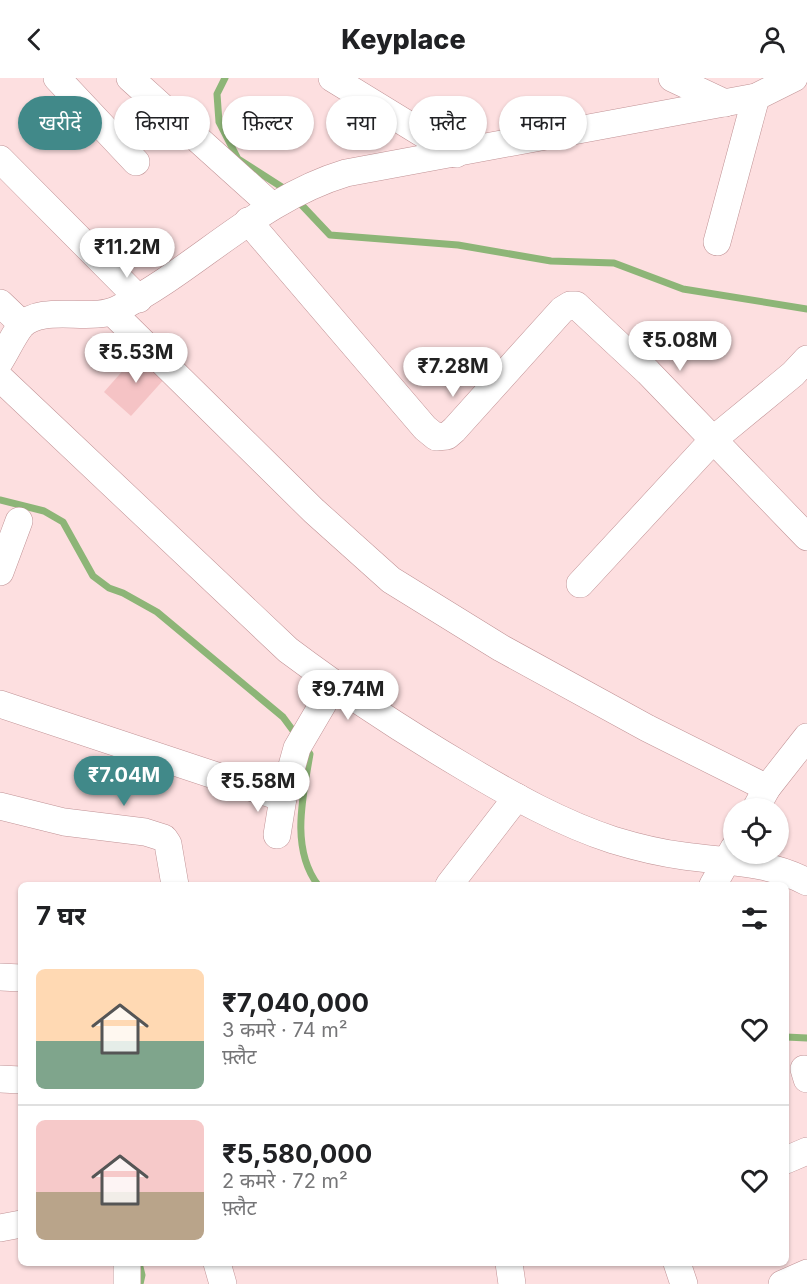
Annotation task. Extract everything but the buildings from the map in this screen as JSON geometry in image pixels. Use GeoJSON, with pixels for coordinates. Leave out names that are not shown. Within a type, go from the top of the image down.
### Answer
{"type":"FeatureCollection","features":[{"type":"Feature","properties":{"kind":"street"},"geometry":{"type":"LineString","coordinates":[[57,78],[136,162]]}},
{"type":"Feature","properties":{"kind":"street"},"geometry":{"type":"LineString","coordinates":[[130,78],[278,202]]}},
{"type":"Feature","properties":{"kind":"street"},"geometry":{"type":"LineString","coordinates":[[332,78],[456,154]]}},
{"type":"Feature","properties":{"kind":"street"},"geometry":{"type":"LineString","coordinates":[[672,78],[725,103]]}},
{"type":"Feature","properties":{"kind":"street"},"geometry":{"type":"LineString","coordinates":[[0,361],[22,324],[34,317],[50,314],[94,315],[112,312],[139,298],[248,221],[314,183],[346,173],[756,97],[794,78]]}},
{"type":"Feature","properties":{"kind":"street"},"geometry":{"type":"LineString","coordinates":[[717,243],[756,97]]}},
{"type":"Feature","properties":{"kind":"street"},"geometry":{"type":"LineString","coordinates":[[0,159],[139,298]]}},
{"type":"Feature","properties":{"kind":"street"},"geometry":{"type":"LineString","coordinates":[[248,221],[363,358],[424,428],[436,437],[447,436],[454,430],[570,305],[582,309],[714,439],[807,537]]}},
{"type":"Feature","properties":{"kind":"street"},"geometry":{"type":"LineString","coordinates":[[0,303],[22,324]]}},
{"type":"Feature","properties":{"kind":"street"},"geometry":{"type":"LineString","coordinates":[[112,312],[314,511],[391,580],[501,648],[647,728],[762,798],[807,737]]}},
{"type":"Feature","properties":{"kind":"street"},"geometry":{"type":"LineString","coordinates":[[580,584],[714,439],[793,374],[807,359]]}},
{"type":"Feature","properties":{"kind":"street"},"geometry":{"type":"LineString","coordinates":[[0,378],[258,624],[334,685],[432,748],[549,814],[613,840],[683,856],[723,855]]}},
{"type":"Feature","properties":{"kind":"street"},"geometry":{"type":"LineString","coordinates":[[0,572],[19,521]]}},
{"type":"Feature","properties":{"kind":"street"},"geometry":{"type":"LineString","coordinates":[[277,835],[283,798],[302,740],[334,685]]}},
{"type":"Feature","properties":{"kind":"street"},"geometry":{"type":"LineString","coordinates":[[0,704],[283,798]]}},
{"type":"Feature","properties":{"kind":"street"},"geometry":{"type":"LineString","coordinates":[[450,882],[517,797]]}},
{"type":"Feature","properties":{"kind":"street"},"geometry":{"type":"LineString","coordinates":[[0,806],[64,822],[145,832],[164,838],[174,882]]}},
{"type":"Feature","properties":{"kind":"street"},"geometry":{"type":"LineString","coordinates":[[715,882],[725,864]]}},
{"type":"Feature","properties":{"kind":"street"},"geometry":{"type":"LineString","coordinates":[[763,864],[781,869],[807,882]]}},
{"type":"Feature","properties":{"kind":"street"},"geometry":{"type":"LineString","coordinates":[[0,977],[18,978]]}},
{"type":"Feature","properties":{"kind":"street"},"geometry":{"type":"LineString","coordinates":[[0,1079],[18,1080]]}},
{"type":"Feature","properties":{"kind":"street"},"geometry":{"type":"LineString","coordinates":[[789,1159],[807,1150]]}},
{"type":"Feature","properties":{"kind":"street"},"geometry":{"type":"LineString","coordinates":[[0,1228],[18,1225]]}},
{"type":"Feature","properties":{"kind":"street"},"geometry":{"type":"LineString","coordinates":[[127,1266],[127,1284]]}},
{"type":"Feature","properties":{"kind":"street"},"geometry":{"type":"LineString","coordinates":[[218,1266],[222,1284]]}},
{"type":"Feature","properties":{"kind":"street"},"geometry":{"type":"LineString","coordinates":[[509,1266],[512,1284]]}},
{"type":"Feature","properties":{"kind":"street"},"geometry":{"type":"LineString","coordinates":[[678,1266],[684,1284]]}},
{"type":"Feature","properties":{"kind":"street"},"geometry":{"type":"LineString","coordinates":[[782,1284],[807,1273]]}},
{"type":"Feature","properties":{"kind":"waterway"},"geometry":{"type":"LineString","coordinates":[[225,78],[217,94],[219,122],[238,159],[288,191]]}},
{"type":"Feature","properties":{"kind":"waterway"},"geometry":{"type":"LineString","coordinates":[[296,199],[330,235],[458,245],[551,261],[614,263],[683,289],[807,309]]}},
{"type":"Feature","properties":{"kind":"waterway"},"geometry":{"type":"LineString","coordinates":[[0,500],[44,511],[63,522],[93,576],[109,588],[157,612],[283,717],[297,736]]}},
{"type":"Feature","properties":{"kind":"waterway"},"geometry":{"type":"LineString","coordinates":[[305,747],[310,754],[302,804],[301,838],[309,870],[316,882]]}},
{"type":"Feature","properties":{"kind":"waterway"},"geometry":{"type":"LineString","coordinates":[[789,1037],[807,1038]]}},
{"type":"Feature","properties":{"kind":"waterway"},"geometry":{"type":"LineString","coordinates":[[140,1266],[142,1275],[140,1284]]}}]}
